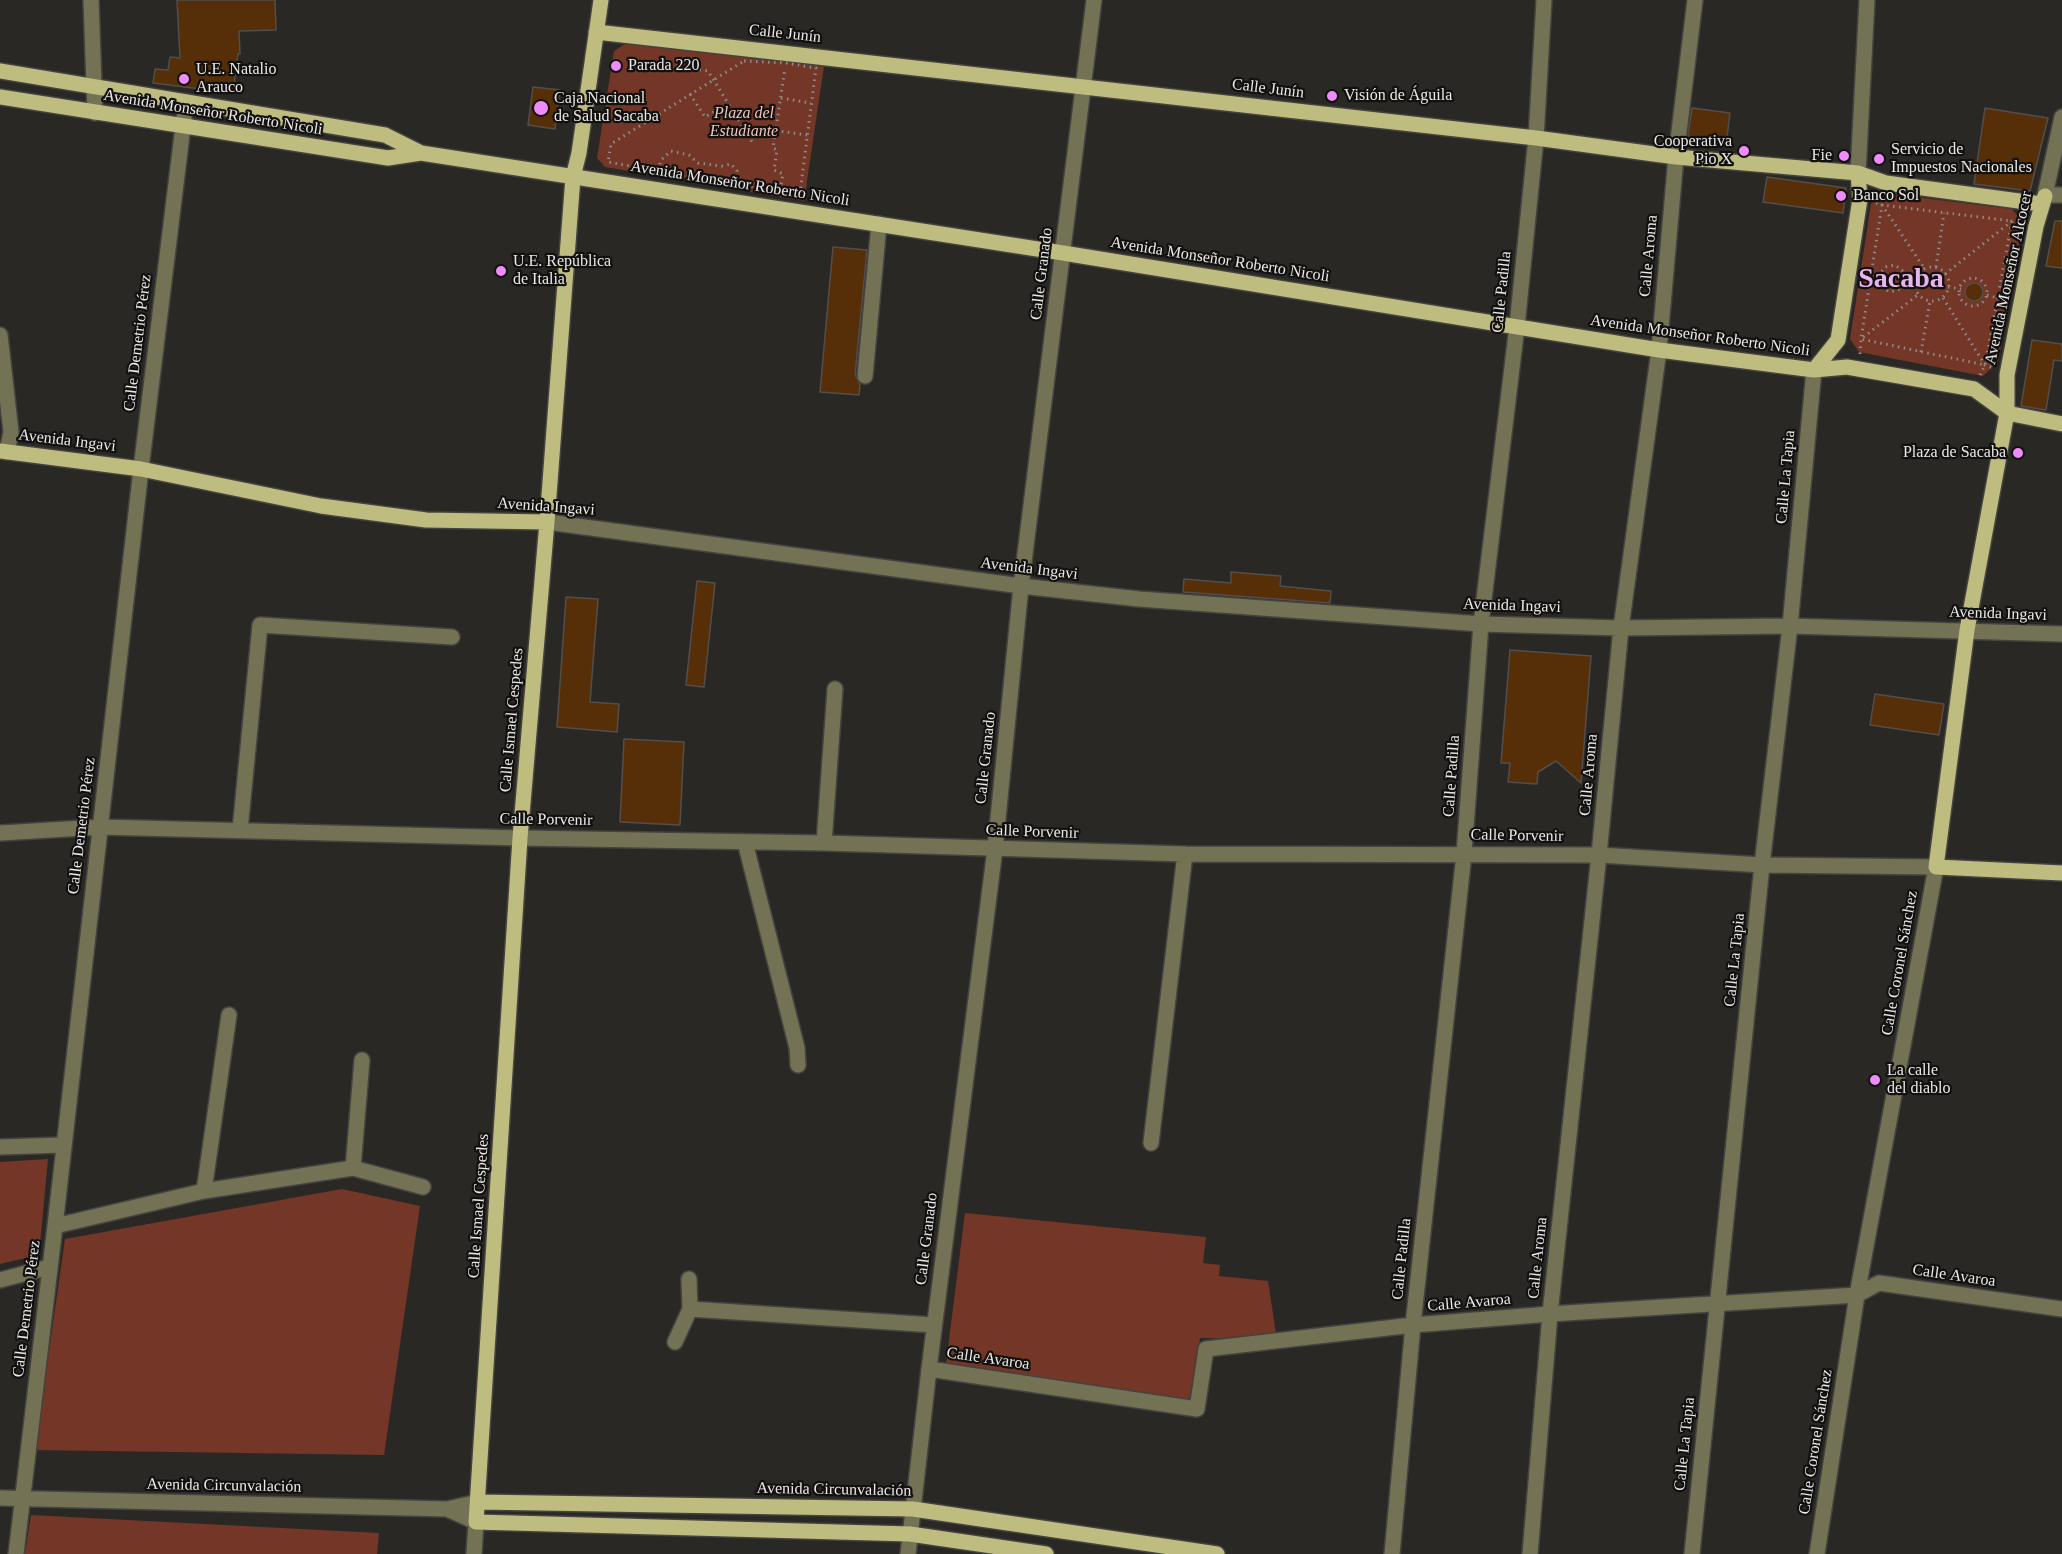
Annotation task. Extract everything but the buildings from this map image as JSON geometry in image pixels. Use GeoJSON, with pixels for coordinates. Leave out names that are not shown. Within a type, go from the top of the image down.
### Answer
{"type":"FeatureCollection","features":[{"type":"Feature","properties":{"kind":"main road","name":"Calle Ismael Cespedes"},"geometry":{"type":"LineString","coordinates":[[476,1522],[520,838],[573,177],[579,153],[601,0]]}},
{"type":"Feature","properties":{"kind":"main road","name":"Calle Junín"},"geometry":{"type":"LineString","coordinates":[[596,32],[1536,138],[1676,157],[1858,173],[1886,183],[2043,199]]}},
{"type":"Feature","properties":{"kind":"main road","name":"Avenida Monseñor Roberto Nicoli"},"geometry":{"type":"LineString","coordinates":[[0,71],[385,135],[421,153]]}},
{"type":"Feature","properties":{"kind":"main road","name":"Avenida Monseñor Roberto Nicoli"},"geometry":{"type":"LineString","coordinates":[[0,97],[388,158],[421,153],[1063,253],[1659,350],[1814,370],[1847,367],[1974,389],[2007,413]]}},
{"type":"Feature","properties":{"kind":"main road"},"geometry":{"type":"LineString","coordinates":[[1814,370],[1838,340],[1860,199],[1858,173]]}},
{"type":"Feature","properties":{"kind":"main road","name":"Avenida Monseñor Alcocer"},"geometry":{"type":"LineString","coordinates":[[2007,413],[2007,375],[2043,199]]}},
{"type":"Feature","properties":{"kind":"main road"},"geometry":{"type":"LineString","coordinates":[[2007,413],[2062,423]]}},
{"type":"Feature","properties":{"kind":"main road","name":"Calle Coronel Sánchez"},"geometry":{"type":"LineString","coordinates":[[1936,867],[1966,630],[2007,413]]}},
{"type":"Feature","properties":{"kind":"main road","name":"Avenida Ingavi"},"geometry":{"type":"LineString","coordinates":[[4,451],[141,469],[321,506],[426,520],[547,522]]}},
{"type":"Feature","properties":{"kind":"main road","name":"Calle Porvenir"},"geometry":{"type":"LineString","coordinates":[[1936,867],[2062,873]]}},
{"type":"Feature","properties":{"kind":"main road","name":"Avenida Circunvalación"},"geometry":{"type":"LineString","coordinates":[[478,1502],[913,1509],[1217,1554]]}},
{"type":"Feature","properties":{"kind":"main road","name":"Avenida Circunvalación"},"geometry":{"type":"LineString","coordinates":[[476,1522],[910,1534],[1046,1554]]}},
{"type":"Feature","properties":{"kind":"street"},"geometry":{"type":"LineString","coordinates":[[91,0],[95,113]]}},
{"type":"Feature","properties":{"kind":"street","name":"Calle Granado"},"geometry":{"type":"LineString","coordinates":[[908,1554],[934,1325],[995,849],[1021,586],[1094,0]]}},
{"type":"Feature","properties":{"kind":"street","name":"Calle Padilla"},"geometry":{"type":"LineString","coordinates":[[1392,1554],[1413,1325],[1464,854],[1481,624],[1517,326],[1536,138],[1544,0]]}},
{"type":"Feature","properties":{"kind":"street","name":"Calle Aroma"},"geometry":{"type":"LineString","coordinates":[[1530,1554],[1550,1314],[1621,628],[1659,350],[1676,157],[1695,0]]}},
{"type":"Feature","properties":{"kind":"street"},"geometry":{"type":"LineString","coordinates":[[1858,173],[1867,0]]}},
{"type":"Feature","properties":{"kind":"street","name":"Calle Demetrio Pérez"},"geometry":{"type":"LineString","coordinates":[[16,1554],[141,469],[186,102]]}},
{"type":"Feature","properties":{"kind":"street","name":"Avenida Monseñor Alcocer"},"geometry":{"type":"LineString","coordinates":[[2043,199],[2062,117]]}},
{"type":"Feature","properties":{"kind":"street"},"geometry":{"type":"LineString","coordinates":[[2043,199],[2062,195]]}},
{"type":"Feature","properties":{"kind":"street"},"geometry":{"type":"LineString","coordinates":[[865,376],[879,224]]}},
{"type":"Feature","properties":{"kind":"street"},"geometry":{"type":"LineString","coordinates":[[0,334],[11,432],[4,451]]}},
{"type":"Feature","properties":{"kind":"street","name":"Calle La Tapia"},"geometry":{"type":"LineString","coordinates":[[1692,1554],[1762,865],[1790,626],[1814,370]]}},
{"type":"Feature","properties":{"kind":"street","name":"Avenida Ingavi"},"geometry":{"type":"LineString","coordinates":[[547,522],[1021,586],[1139,599],[1481,624],[1621,628],[1790,626],[2062,634]]}},
{"type":"Feature","properties":{"kind":"street"},"geometry":{"type":"LineString","coordinates":[[240,830],[260,625],[452,637]]}},
{"type":"Feature","properties":{"kind":"street"},"geometry":{"type":"LineString","coordinates":[[824,843],[835,689]]}},
{"type":"Feature","properties":{"kind":"street","name":"Calle Porvenir"},"geometry":{"type":"LineString","coordinates":[[0,833],[100,827],[824,843],[1185,854],[1599,855],[1762,865],[1936,867]]}},
{"type":"Feature","properties":{"kind":"street"},"geometry":{"type":"LineString","coordinates":[[745,842],[797,1048],[798,1065]]}},
{"type":"Feature","properties":{"kind":"street"},"geometry":{"type":"LineString","coordinates":[[1151,1143],[1185,854]]}},
{"type":"Feature","properties":{"kind":"street","name":"Calle Coronel Sánchez"},"geometry":{"type":"LineString","coordinates":[[1817,1554],[1857,1295],[1936,867]]}},
{"type":"Feature","properties":{"kind":"street"},"geometry":{"type":"LineString","coordinates":[[204,1191],[229,1015]]}},
{"type":"Feature","properties":{"kind":"street"},"geometry":{"type":"LineString","coordinates":[[353,1168],[363,1060]]}},
{"type":"Feature","properties":{"kind":"street"},"geometry":{"type":"LineString","coordinates":[[0,1148],[63,1145]]}},
{"type":"Feature","properties":{"kind":"street"},"geometry":{"type":"LineString","coordinates":[[55,1226],[204,1191],[353,1168],[423,1187]]}},
{"type":"Feature","properties":{"kind":"street"},"geometry":{"type":"LineString","coordinates":[[0,1280],[49,1267]]}},
{"type":"Feature","properties":{"kind":"street"},"geometry":{"type":"LineString","coordinates":[[675,1342],[690,1309],[689,1279]]}},
{"type":"Feature","properties":{"kind":"street","name":"Calle Avaroa"},"geometry":{"type":"LineString","coordinates":[[929,1369],[1197,1409],[1206,1349],[1413,1325],[1857,1295],[1879,1283],[2062,1309]]}},
{"type":"Feature","properties":{"kind":"street"},"geometry":{"type":"LineString","coordinates":[[690,1309],[934,1325]]}},
{"type":"Feature","properties":{"kind":"street","name":"Avenida Circunvalación"},"geometry":{"type":"LineString","coordinates":[[0,1498],[447,1509],[478,1502]]}},
{"type":"Feature","properties":{"kind":"street","name":"Avenida Circunvalación"},"geometry":{"type":"LineString","coordinates":[[447,1509],[476,1522]]}},
{"type":"Feature","properties":{"kind":"street","name":"Calle Ismael Cespedes"},"geometry":{"type":"LineString","coordinates":[[474,1554],[476,1522]]}},
{"type":"Feature","properties":{"kind":"path"},"geometry":{"type":"LineString","coordinates":[[744,61],[611,144],[608,162],[800,193],[816,68]]}},
{"type":"Feature","properties":{"kind":"path"},"geometry":{"type":"LineString","coordinates":[[780,190],[783,174],[774,170],[777,150],[773,148],[786,63]]}},
{"type":"Feature","properties":{"kind":"path"},"geometry":{"type":"LineString","coordinates":[[664,64],[708,71],[754,145]]}},
{"type":"Feature","properties":{"kind":"path"},"geometry":{"type":"LineString","coordinates":[[690,94],[705,117],[728,104]]}},
{"type":"Feature","properties":{"kind":"path"},"geometry":{"type":"LineString","coordinates":[[780,98],[811,103]]}},
{"type":"Feature","properties":{"kind":"path"},"geometry":{"type":"LineString","coordinates":[[764,129],[807,135]]}},
{"type":"Feature","properties":{"kind":"path"},"geometry":{"type":"LineString","coordinates":[[658,171],[661,160],[671,151],[689,155],[698,163],[722,166],[731,164],[737,171],[733,184]]}},
{"type":"Feature","properties":{"kind":"path"},"geometry":{"type":"LineString","coordinates":[[1860,199],[1882,205],[2036,226]]}},
{"type":"Feature","properties":{"kind":"path"},"geometry":{"type":"LineString","coordinates":[[1882,205],[1924,268]]}},
{"type":"Feature","properties":{"kind":"path"},"geometry":{"type":"LineString","coordinates":[[1858,369],[1882,205]]}},
{"type":"Feature","properties":{"kind":"path"},"geometry":{"type":"LineString","coordinates":[[1936,267],[1944,213]]}},
{"type":"Feature","properties":{"kind":"path"},"geometry":{"type":"LineString","coordinates":[[1945,274],[2012,221]]}},
{"type":"Feature","properties":{"kind":"path"},"geometry":{"type":"LineString","coordinates":[[1985,365],[2012,221]]}},
{"type":"Feature","properties":{"kind":"path"},"geometry":{"type":"LineString","coordinates":[[1895,265],[1903,271],[1906,280],[1901,289],[1890,292],[1881,287],[1878,276],[1885,267],[1895,265]]}},
{"type":"Feature","properties":{"kind":"path"},"geometry":{"type":"LineString","coordinates":[[1915,281],[1919,294],[1930,301],[1943,297],[1948,287],[1945,274],[1936,267],[1924,268]]}},
{"type":"Feature","properties":{"kind":"path"},"geometry":{"type":"LineString","coordinates":[[1915,281],[1924,268]]}},
{"type":"Feature","properties":{"kind":"path"},"geometry":{"type":"LineString","coordinates":[[1872,275],[1878,276]]}},
{"type":"Feature","properties":{"kind":"path"},"geometry":{"type":"LineString","coordinates":[[1972,278],[1982,280],[1988,290],[1987,295],[1986,299],[1976,307],[1967,305],[1960,295],[1961,283],[1972,278]]}},
{"type":"Feature","properties":{"kind":"path"},"geometry":{"type":"LineString","coordinates":[[1906,280],[1915,281]]}},
{"type":"Feature","properties":{"kind":"path"},"geometry":{"type":"LineString","coordinates":[[1948,287],[1960,289]]}},
{"type":"Feature","properties":{"kind":"path"},"geometry":{"type":"LineString","coordinates":[[1861,339],[1919,294]]}},
{"type":"Feature","properties":{"kind":"path"},"geometry":{"type":"LineString","coordinates":[[1987,295],[1998,298]]}},
{"type":"Feature","properties":{"kind":"path"},"geometry":{"type":"LineString","coordinates":[[1943,297],[1985,365]]}},
{"type":"Feature","properties":{"kind":"path"},"geometry":{"type":"LineString","coordinates":[[1921,352],[1930,301]]}},
{"type":"Feature","properties":{"kind":"path"},"geometry":{"type":"LineString","coordinates":[[1861,339],[1985,365],[2007,375]]}},
{"type":"Feature","properties":{"kind":"green space","name":"Plaza del Estudiante"},"geometry":{"type":"Polygon","coordinates":[[[628,42],[824,66],[804,201],[605,167],[597,158],[614,51],[628,42]]]}},
{"type":"Feature","properties":{"kind":"green space"},"geometry":{"type":"Polygon","coordinates":[[[1882,193],[2012,209],[2023,223],[1998,362],[1983,376],[1859,352],[1850,339],[1871,204],[1882,193]]]}},
{"type":"Feature","properties":{"kind":"green space"},"geometry":{"type":"Polygon","coordinates":[[[48,1159],[39,1255],[0,1264],[0,1162],[48,1159]]]}},
{"type":"Feature","properties":{"kind":"green space"},"geometry":{"type":"Polygon","coordinates":[[[342,1189],[420,1206],[384,1455],[35,1450],[65,1239],[342,1189]]]}},
{"type":"Feature","properties":{"kind":"green space"},"geometry":{"type":"Polygon","coordinates":[[[965,1213],[1206,1237],[1203,1263],[1220,1265],[1219,1276],[1268,1281],[1277,1340],[1200,1338],[1189,1401],[951,1367],[946,1364],[965,1213]]]}},
{"type":"Feature","properties":{"kind":"green space"},"geometry":{"type":"Polygon","coordinates":[[[31,1515],[379,1533],[377,1554],[25,1554],[31,1515]]]}},
{"type":"Feature","properties":{"kind":"place","name":"Parada 220"},"geometry":{"type":"Point","coordinates":[616,66]}},
{"type":"Feature","properties":{"kind":"place","name":"U.E. Natalio Arauco"},"geometry":{"type":"Point","coordinates":[184,79]}},
{"type":"Feature","properties":{"kind":"place","name":"Visión de Águila"},"geometry":{"type":"Point","coordinates":[1332,96]}},
{"type":"Feature","properties":{"kind":"place","name":"Caja Nacional de Salud Sacaba"},"geometry":{"type":"Point","coordinates":[541,108]}},
{"type":"Feature","properties":{"kind":"place","name":"Cooperativa Pio X"},"geometry":{"type":"Point","coordinates":[1744,151]}},
{"type":"Feature","properties":{"kind":"place","name":"Fie"},"geometry":{"type":"Point","coordinates":[1844,156]}},
{"type":"Feature","properties":{"kind":"place","name":"Servicio de Impuestos Nacionales"},"geometry":{"type":"Point","coordinates":[1879,159]}},
{"type":"Feature","properties":{"kind":"place","name":"Banco Sol"},"geometry":{"type":"Point","coordinates":[1841,196]}},
{"type":"Feature","properties":{"kind":"place","name":"U.E. República de Italia"},"geometry":{"type":"Point","coordinates":[501,271]}},
{"type":"Feature","properties":{"kind":"place","name":"Plaza de Sacaba"},"geometry":{"type":"Point","coordinates":[2018,453]}},
{"type":"Feature","properties":{"kind":"place","name":"La calle del diablo"},"geometry":{"type":"Point","coordinates":[1875,1080]}},
{"type":"Feature","properties":{"kind":"district","name":"Sacaba"},"geometry":{"type":"Point","coordinates":[1901,280]}}]}
